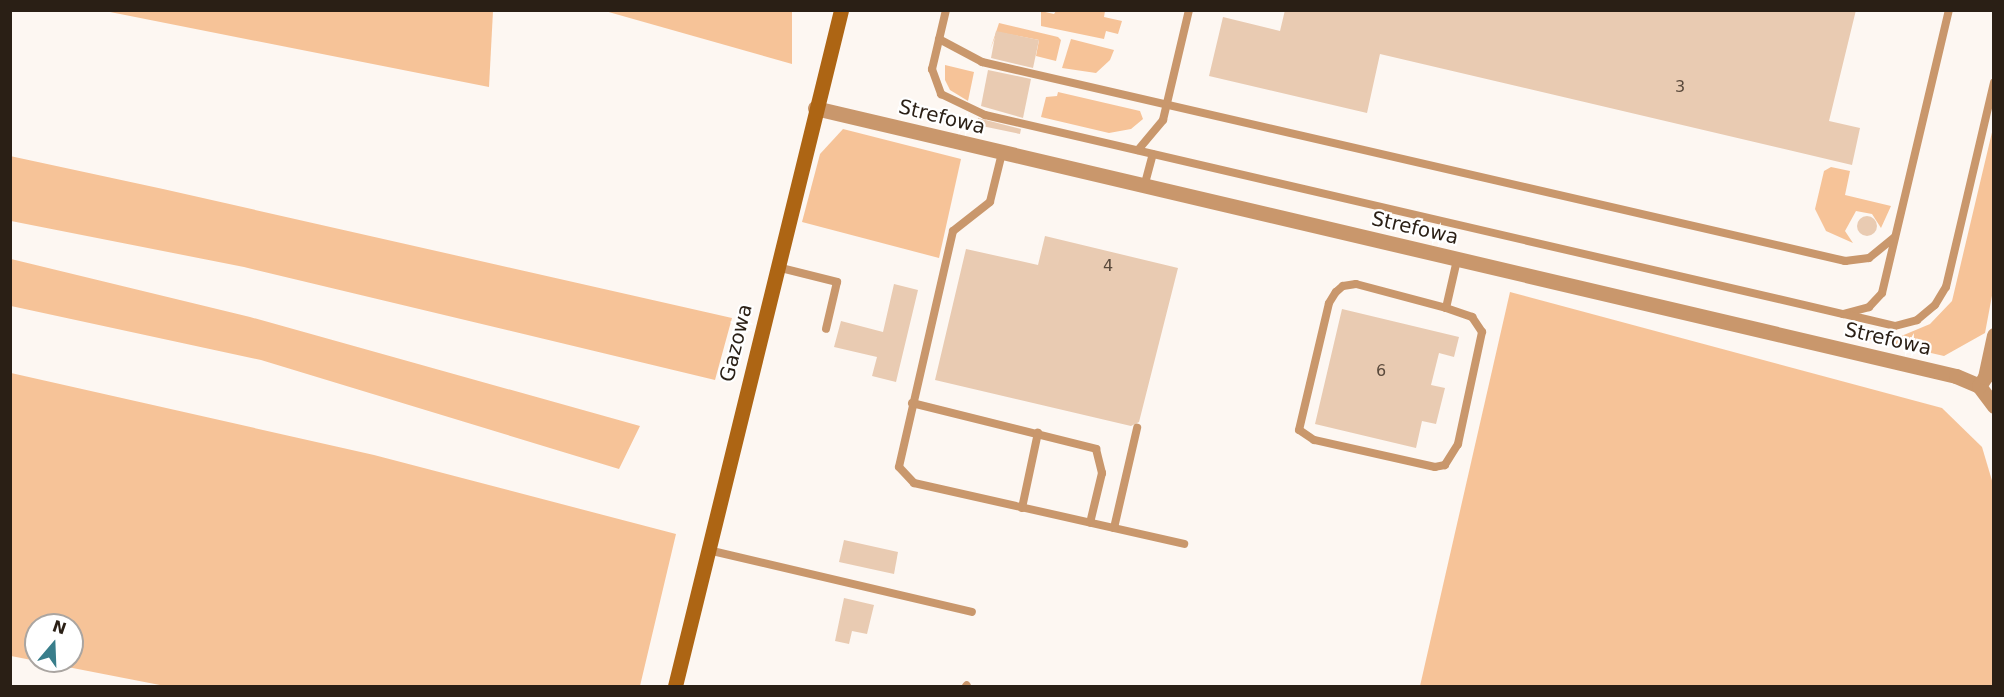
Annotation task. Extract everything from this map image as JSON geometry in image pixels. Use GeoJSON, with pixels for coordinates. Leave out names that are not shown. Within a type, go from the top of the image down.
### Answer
{"type":"FeatureCollection","features":[{"type":"Feature","properties":{"kind":"street","name":"Gazowa"},"geometry":{"type":"LineString","coordinates":[[675,687],[776,266],[842,10]]}},
{"type":"Feature","properties":{"kind":"street","name":"Strefowa"},"geometry":{"type":"LineString","coordinates":[[815,108],[1956,376],[1979,386]]}},
{"type":"Feature","properties":{"kind":"street"},"geometry":{"type":"LineString","coordinates":[[1994,335],[1985,377],[1979,386],[1994,406]]}},
{"type":"Feature","properties":{"kind":"lane"},"geometry":{"type":"LineString","coordinates":[[946,10],[932,69],[941,94],[986,115],[1895,326],[1917,320],[1935,305],[1946,287],[1994,83]]}},
{"type":"Feature","properties":{"kind":"lane"},"geometry":{"type":"LineString","coordinates":[[1138,150],[1156,132],[1167,103],[1189,10]]}},
{"type":"Feature","properties":{"kind":"lane"},"geometry":{"type":"LineString","coordinates":[[1843,314],[1869,307],[1882,294],[1949,10]]}},
{"type":"Feature","properties":{"kind":"lane"},"geometry":{"type":"LineString","coordinates":[[939,39],[982,62],[1845,261],[1869,258],[1896,236]]}},
{"type":"Feature","properties":{"kind":"lane"},"geometry":{"type":"LineString","coordinates":[[1002,153],[990,202],[953,231],[899,455],[905,477],[914,483],[1184,544]]}},
{"type":"Feature","properties":{"kind":"lane"},"geometry":{"type":"LineString","coordinates":[[1144,187],[1153,154]]}},
{"type":"Feature","properties":{"kind":"lane"},"geometry":{"type":"LineString","coordinates":[[1446,308],[1457,260]]}},
{"type":"Feature","properties":{"kind":"lane"},"geometry":{"type":"LineString","coordinates":[[776,266],[837,282],[825,329]]}},
{"type":"Feature","properties":{"kind":"lane"},"geometry":{"type":"LineString","coordinates":[[1356,284],[1446,308],[1472,317],[1482,332],[1458,444],[1445,465],[1435,467],[1314,440],[1299,430],[1329,303],[1343,286],[1356,284]]}},
{"type":"Feature","properties":{"kind":"lane"},"geometry":{"type":"LineString","coordinates":[[912,402],[1087,444],[1101,458],[1102,473],[1090,523]]}},
{"type":"Feature","properties":{"kind":"lane"},"geometry":{"type":"LineString","coordinates":[[1114,528],[1137,428]]}},
{"type":"Feature","properties":{"kind":"lane"},"geometry":{"type":"LineString","coordinates":[[1022,508],[1038,433]]}},
{"type":"Feature","properties":{"kind":"lane"},"geometry":{"type":"LineString","coordinates":[[708,550],[972,612]]}},
{"type":"Feature","properties":{"kind":"shaded area"},"geometry":{"type":"Polygon","coordinates":[[[105,11],[493,11],[489,87],[105,11]]]}},
{"type":"Feature","properties":{"kind":"shaded area"},"geometry":{"type":"Polygon","coordinates":[[[605,11],[792,11],[792,64],[605,11]]]}},
{"type":"Feature","properties":{"kind":"shaded area"},"geometry":{"type":"Polygon","coordinates":[[[1041,11],[1054,14],[1056,11],[1105,11],[1104,17],[1122,21],[1118,34],[1106,31],[1104,39],[1041,26],[1041,11]]]}},
{"type":"Feature","properties":{"kind":"shaded area"},"geometry":{"type":"Polygon","coordinates":[[[999,23],[1058,37],[1061,40],[1056,61],[1036,56],[1039,40],[997,32],[990,50],[999,23]]]}},
{"type":"Feature","properties":{"kind":"shaded area"},"geometry":{"type":"Polygon","coordinates":[[[1071,39],[1114,50],[1110,60],[1096,73],[1062,68],[1071,39]]]}},
{"type":"Feature","properties":{"kind":"shaded area"},"geometry":{"type":"Polygon","coordinates":[[[945,65],[974,72],[968,101],[950,90],[945,80],[945,65]]]}},
{"type":"Feature","properties":{"kind":"shaded area"},"geometry":{"type":"Polygon","coordinates":[[[1058,92],[1140,111],[1143,119],[1131,129],[1109,133],[1041,117],[1046,97],[1057,96],[1058,92]]]}},
{"type":"Feature","properties":{"kind":"shaded area"},"geometry":{"type":"Polygon","coordinates":[[[1993,128],[1994,285],[1985,333],[1944,356],[1866,338],[1899,337],[1930,324],[1952,301],[1993,128]]]}},
{"type":"Feature","properties":{"kind":"shaded area"},"geometry":{"type":"Polygon","coordinates":[[[843,129],[961,159],[939,258],[802,222],[820,154],[843,129]]]}},
{"type":"Feature","properties":{"kind":"shaded area"},"geometry":{"type":"Polygon","coordinates":[[[10,156],[732,318],[715,380],[244,267],[11,221],[10,156]]]}},
{"type":"Feature","properties":{"kind":"shaded area"},"geometry":{"type":"Polygon","coordinates":[[[1831,167],[1850,171],[1845,195],[1891,206],[1881,228],[1872,214],[1856,211],[1845,231],[1853,243],[1826,231],[1815,209],[1824,171],[1831,167]]]}},
{"type":"Feature","properties":{"kind":"shaded area"},"geometry":{"type":"Polygon","coordinates":[[[11,259],[250,317],[640,426],[619,469],[261,360],[11,306],[11,259]]]}},
{"type":"Feature","properties":{"kind":"shaded area"},"geometry":{"type":"Polygon","coordinates":[[[1510,292],[1942,408],[1982,447],[1993,484],[1993,686],[1420,686],[1510,292]]]}},
{"type":"Feature","properties":{"kind":"shaded area"},"geometry":{"type":"Polygon","coordinates":[[[11,373],[374,455],[676,534],[640,686],[165,686],[84,670],[84,613],[24,613],[24,659],[11,656],[11,373]]]}},
{"type":"Feature","properties":{"kind":"building"},"geometry":{"type":"Polygon","coordinates":[[[1285,10],[1856,10],[1829,121],[1860,128],[1852,165],[1380,54],[1367,113],[1209,76],[1223,17],[1280,31],[1285,10]]]}},
{"type":"Feature","properties":{"kind":"building"},"geometry":{"type":"Polygon","coordinates":[[[996,31],[1039,40],[1033,68],[991,58],[996,31]]]}},
{"type":"Feature","properties":{"kind":"building"},"geometry":{"type":"Polygon","coordinates":[[[988,70],[1031,79],[1023,118],[981,106],[988,70]]]}},
{"type":"Feature","properties":{"kind":"building"},"geometry":{"type":"Polygon","coordinates":[[[978,118],[1021,129],[1020,134],[977,125],[978,118]]]}},
{"type":"Feature","properties":{"kind":"building"},"geometry":{"type":"Polygon","coordinates":[[[1867,216],[1874,219],[1877,226],[1874,233],[1867,236],[1860,233],[1857,226],[1860,219],[1867,216]]]}},
{"type":"Feature","properties":{"kind":"building"},"geometry":{"type":"Polygon","coordinates":[[[1045,236],[1178,268],[1139,422],[1131,426],[935,380],[966,249],[1038,265],[1045,236]]]}},
{"type":"Feature","properties":{"kind":"building"},"geometry":{"type":"Polygon","coordinates":[[[894,284],[918,290],[896,382],[872,376],[877,357],[834,347],[841,321],[883,332],[894,284]]]}},
{"type":"Feature","properties":{"kind":"building"},"geometry":{"type":"Polygon","coordinates":[[[1342,309],[1459,337],[1454,357],[1439,353],[1431,385],[1445,388],[1436,424],[1422,421],[1416,448],[1315,424],[1342,309]]]}},
{"type":"Feature","properties":{"kind":"building"},"geometry":{"type":"Polygon","coordinates":[[[844,540],[898,552],[894,574],[839,562],[844,540]]]}},
{"type":"Feature","properties":{"kind":"building"},"geometry":{"type":"Polygon","coordinates":[[[844,598],[874,605],[867,634],[852,631],[849,644],[835,641],[844,598]]]}}]}
